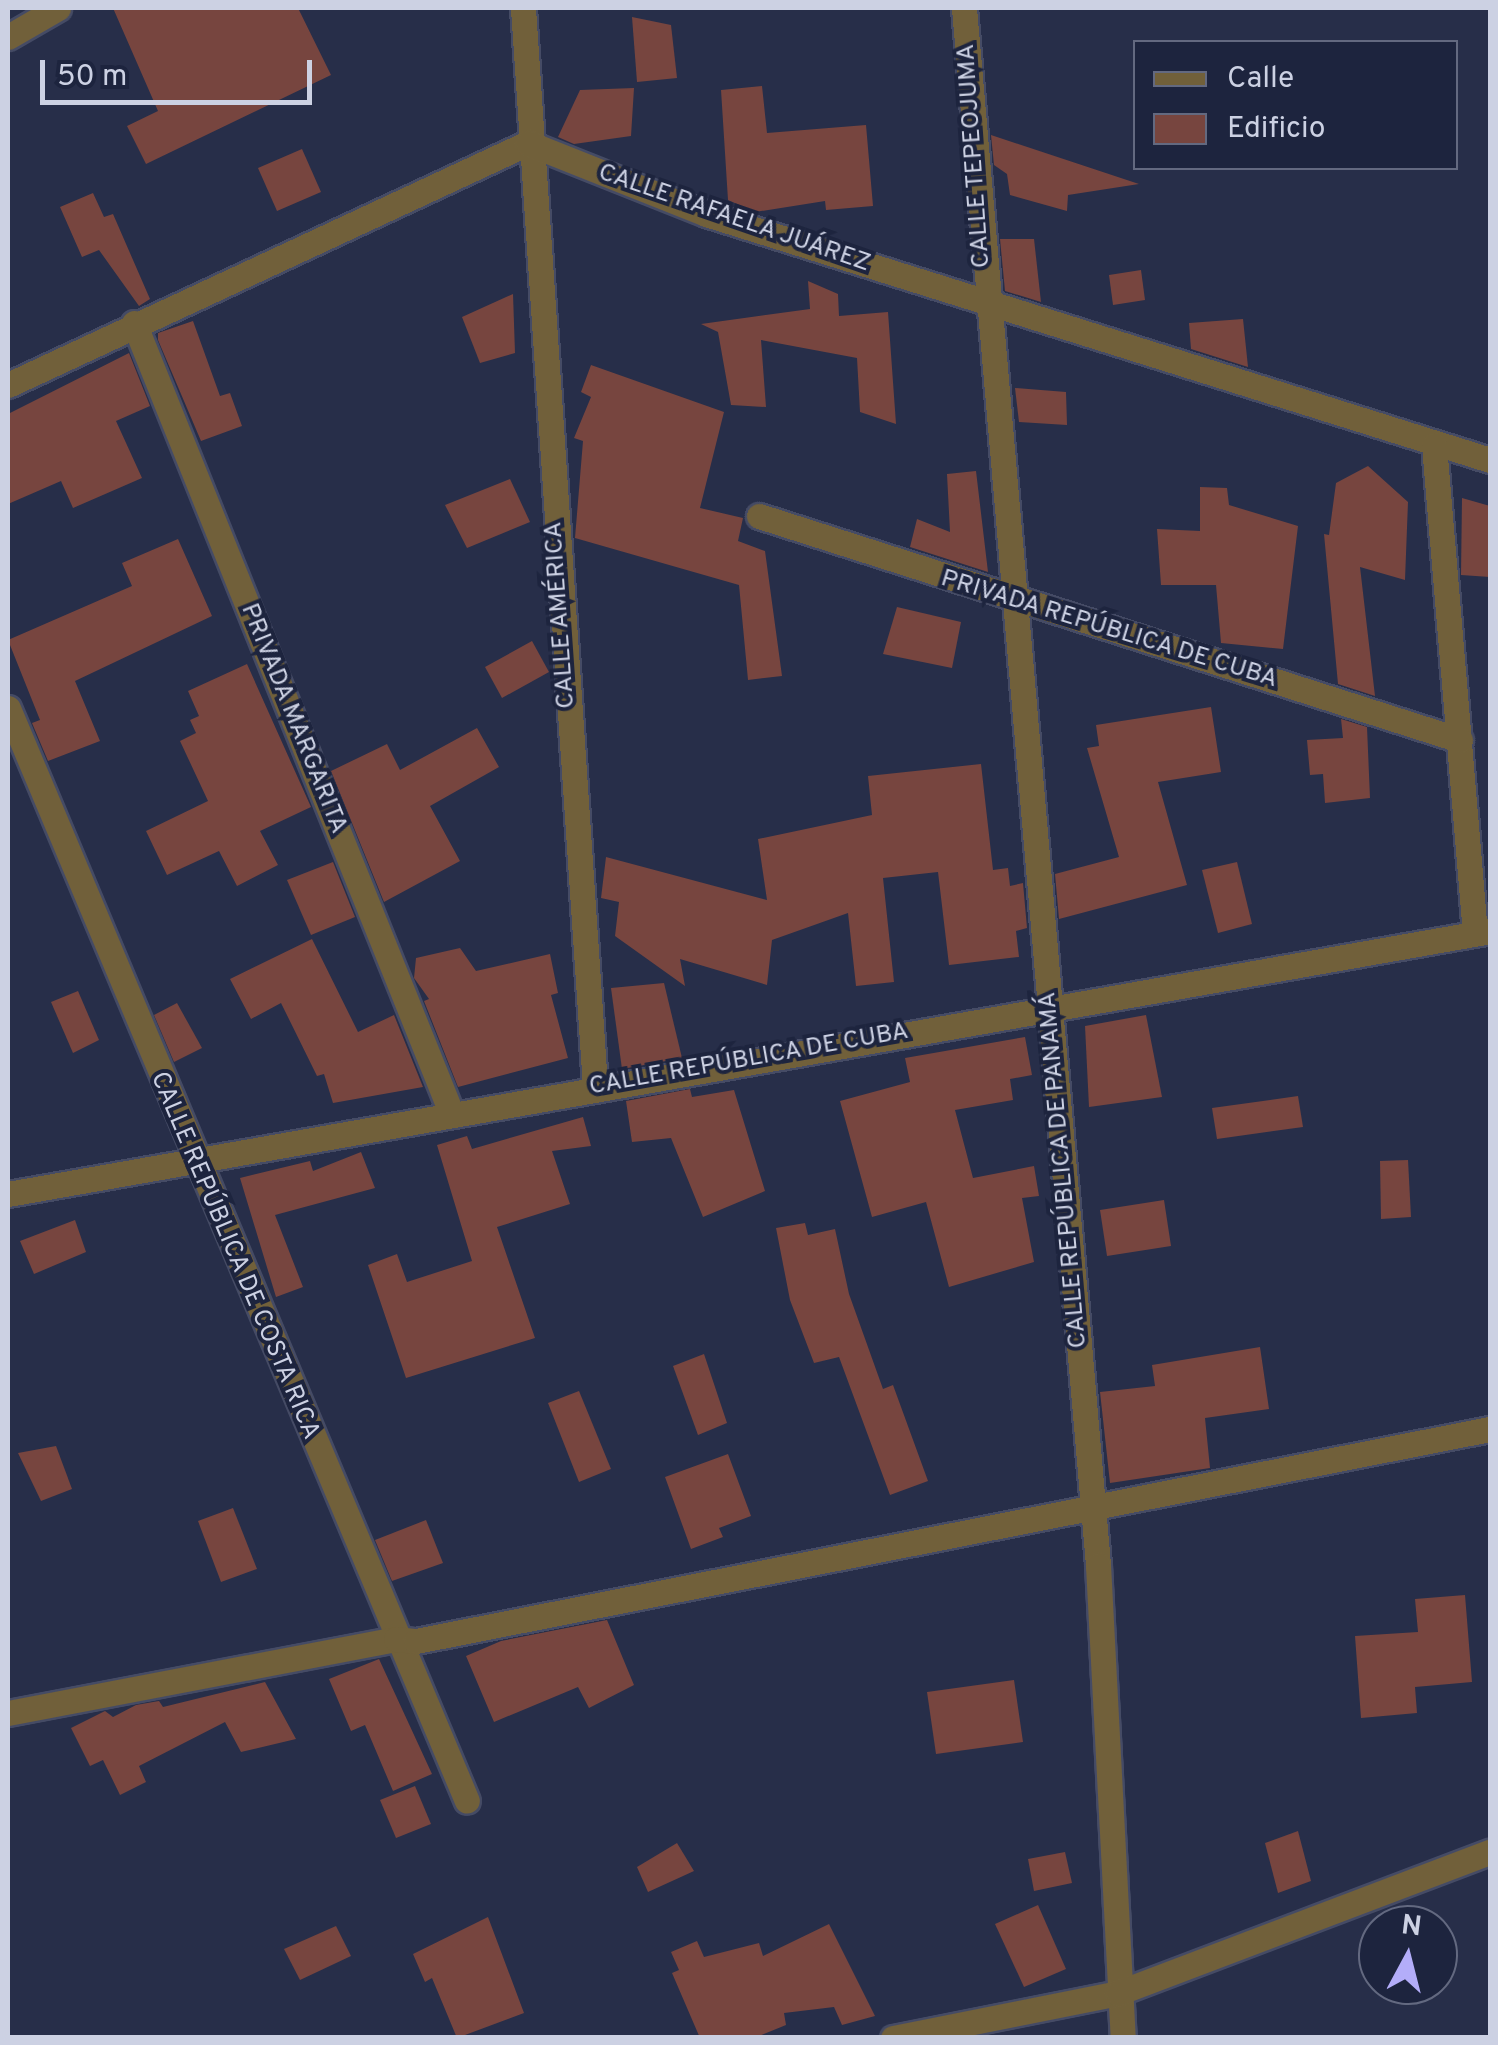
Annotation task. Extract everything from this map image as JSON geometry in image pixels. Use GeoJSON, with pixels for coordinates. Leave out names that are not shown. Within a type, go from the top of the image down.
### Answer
{"type":"FeatureCollection","features":[{"type":"Feature","properties":{"kind":"street"},"geometry":{"type":"LineString","coordinates":[[8,36],[58,8]]}},
{"type":"Feature","properties":{"kind":"street","name":"CALLE AMÉRICA"},"geometry":{"type":"LineString","coordinates":[[524,8],[528,143],[595,1087]]}},
{"type":"Feature","properties":{"kind":"street","name":"CALLE TEPEOJUMA"},"geometry":{"type":"LineString","coordinates":[[964,8],[986,304]]}},
{"type":"Feature","properties":{"kind":"street"},"geometry":{"type":"LineString","coordinates":[[8,385],[528,143]]}},
{"type":"Feature","properties":{"kind":"street","name":"CALLE RAFAELA JUÁREZ"},"geometry":{"type":"LineString","coordinates":[[528,143],[706,214],[1490,460]]}},
{"type":"Feature","properties":{"kind":"street","name":"CALLE REPÚBLICA DE PANAMÁ"},"geometry":{"type":"LineString","coordinates":[[986,304],[1093,1506],[1122,2038]]}},
{"type":"Feature","properties":{"kind":"street","name":"PRIVADA MARGARITA"},"geometry":{"type":"LineString","coordinates":[[134,324],[452,1115]]}},
{"type":"Feature","properties":{"kind":"street"},"geometry":{"type":"LineString","coordinates":[[1434,445],[1460,740],[1482,932]]}},
{"type":"Feature","properties":{"kind":"street","name":"PRIVADA REPÚBLICA DE CUBA"},"geometry":{"type":"LineString","coordinates":[[759,516],[1012,602],[1460,740]]}},
{"type":"Feature","properties":{"kind":"street","name":"CALLE REPÚBLICA DE COSTA RICA"},"geometry":{"type":"LineString","coordinates":[[8,708],[196,1166],[467,1802]]}},
{"type":"Feature","properties":{"kind":"street","name":"CALLE REPÚBLICA DE CUBA"},"geometry":{"type":"LineString","coordinates":[[8,1194],[196,1166],[595,1087],[1482,932]]}},
{"type":"Feature","properties":{"kind":"street"},"geometry":{"type":"LineString","coordinates":[[8,1713],[396,1638],[416,1641],[1490,1429]]}},
{"type":"Feature","properties":{"kind":"street"},"geometry":{"type":"LineString","coordinates":[[892,2038],[1118,1994],[1490,1852]]}},
{"type":"Feature","properties":{"kind":"building"},"geometry":{"type":"Polygon","coordinates":[[[113,8],[298,8],[331,75],[146,164],[127,126],[158,111],[113,8]]]}},
{"type":"Feature","properties":{"kind":"building"},"geometry":{"type":"Polygon","coordinates":[[[632,17],[671,25],[677,78],[637,82],[632,17]]]}},
{"type":"Feature","properties":{"kind":"building"},"geometry":{"type":"Polygon","coordinates":[[[762,86],[767,133],[866,125],[873,206],[826,210],[825,201],[755,212],[728,200],[721,90],[762,86]]]}},
{"type":"Feature","properties":{"kind":"building"},"geometry":{"type":"Polygon","coordinates":[[[634,88],[631,136],[574,144],[558,137],[580,90],[634,88]]]}},
{"type":"Feature","properties":{"kind":"building"},"geometry":{"type":"Polygon","coordinates":[[[991,135],[1139,184],[1068,195],[1067,211],[1010,195],[1007,174],[994,165],[991,135]]]}},
{"type":"Feature","properties":{"kind":"building"},"geometry":{"type":"Polygon","coordinates":[[[302,149],[321,192],[277,211],[258,168],[302,149]]]}},
{"type":"Feature","properties":{"kind":"building"},"geometry":{"type":"Polygon","coordinates":[[[93,193],[104,217],[113,214],[150,299],[139,306],[99,250],[82,257],[60,207],[93,193]]]}},
{"type":"Feature","properties":{"kind":"building"},"geometry":{"type":"Polygon","coordinates":[[[1000,239],[1034,239],[1041,302],[1005,291],[1000,239]]]}},
{"type":"Feature","properties":{"kind":"building"},"geometry":{"type":"Polygon","coordinates":[[[1141,270],[1145,300],[1113,305],[1109,275],[1141,270]]]}},
{"type":"Feature","properties":{"kind":"building"},"geometry":{"type":"Polygon","coordinates":[[[808,281],[838,294],[839,316],[888,312],[896,424],[860,412],[857,358],[761,340],[766,407],[731,405],[718,332],[701,324],[810,309],[808,281]]]}},
{"type":"Feature","properties":{"kind":"building"},"geometry":{"type":"Polygon","coordinates":[[[513,294],[515,353],[480,363],[462,317],[513,294]]]}},
{"type":"Feature","properties":{"kind":"building"},"geometry":{"type":"Polygon","coordinates":[[[1243,319],[1248,367],[1191,349],[1189,323],[1243,319]]]}},
{"type":"Feature","properties":{"kind":"building"},"geometry":{"type":"Polygon","coordinates":[[[193,321],[220,396],[230,393],[242,426],[201,441],[158,340],[158,333],[193,321]]]}},
{"type":"Feature","properties":{"kind":"building"},"geometry":{"type":"Polygon","coordinates":[[[129,353],[150,406],[116,421],[142,478],[73,508],[61,481],[8,504],[8,414],[129,353]]]}},
{"type":"Feature","properties":{"kind":"building"},"geometry":{"type":"Polygon","coordinates":[[[591,365],[724,412],[700,508],[743,518],[738,541],[765,551],[782,676],[748,680],[739,585],[575,538],[583,441],[574,438],[591,397],[581,392],[591,365]]]}},
{"type":"Feature","properties":{"kind":"building"},"geometry":{"type":"Polygon","coordinates":[[[1015,388],[1066,392],[1067,425],[1019,422],[1015,388]]]}},
{"type":"Feature","properties":{"kind":"building"},"geometry":{"type":"Polygon","coordinates":[[[1368,466],[1408,502],[1405,580],[1360,567],[1375,696],[1338,684],[1324,534],[1329,535],[1336,483],[1368,466]]]}},
{"type":"Feature","properties":{"kind":"building"},"geometry":{"type":"Polygon","coordinates":[[[976,471],[988,572],[910,547],[917,519],[950,532],[947,474],[976,471]]]}},
{"type":"Feature","properties":{"kind":"building"},"geometry":{"type":"Polygon","coordinates":[[[510,479],[530,522],[467,548],[445,505],[510,479]]]}},
{"type":"Feature","properties":{"kind":"building"},"geometry":{"type":"Polygon","coordinates":[[[1200,487],[1227,488],[1229,505],[1298,526],[1283,649],[1221,643],[1216,585],[1161,585],[1157,529],[1200,531],[1200,487]]]}},
{"type":"Feature","properties":{"kind":"building"},"geometry":{"type":"Polygon","coordinates":[[[1462,498],[1490,506],[1490,577],[1461,575],[1462,498]]]}},
{"type":"Feature","properties":{"kind":"building"},"geometry":{"type":"Polygon","coordinates":[[[178,539],[212,616],[75,681],[100,741],[48,761],[32,723],[40,720],[8,640],[132,586],[122,563],[178,539]]]}},
{"type":"Feature","properties":{"kind":"building"},"geometry":{"type":"Polygon","coordinates":[[[897,607],[961,622],[952,668],[883,654],[897,607]]]}},
{"type":"Feature","properties":{"kind":"building"},"geometry":{"type":"Polygon","coordinates":[[[532,641],[549,672],[502,698],[485,667],[532,641]]]}},
{"type":"Feature","properties":{"kind":"building"},"geometry":{"type":"Polygon","coordinates":[[[247,664],[311,807],[260,831],[278,865],[237,886],[219,851],[167,875],[146,831],[208,801],[180,741],[196,733],[190,720],[199,716],[188,691],[247,664]]]}},
{"type":"Feature","properties":{"kind":"building"},"geometry":{"type":"Polygon","coordinates":[[[1211,707],[1221,772],[1158,782],[1187,885],[1059,919],[1055,874],[1119,857],[1087,748],[1099,746],[1096,725],[1211,707]]]}},
{"type":"Feature","properties":{"kind":"building"},"geometry":{"type":"Polygon","coordinates":[[[1341,719],[1367,727],[1370,798],[1325,803],[1323,774],[1310,775],[1307,740],[1343,738],[1341,719]]]}},
{"type":"Feature","properties":{"kind":"building"},"geometry":{"type":"Polygon","coordinates":[[[477,728],[499,767],[430,806],[460,861],[384,902],[331,771],[387,744],[400,770],[477,728]]]}},
{"type":"Feature","properties":{"kind":"building"},"geometry":{"type":"Polygon","coordinates":[[[981,764],[993,870],[1008,868],[1010,886],[1023,883],[1027,928],[1016,931],[1019,957],[949,965],[938,872],[883,878],[894,982],[856,986],[848,913],[772,940],[767,985],[680,959],[685,986],[615,936],[619,902],[601,898],[606,857],[767,900],[758,839],[872,815],[868,776],[981,764]]]}},
{"type":"Feature","properties":{"kind":"building"},"geometry":{"type":"Polygon","coordinates":[[[333,862],[355,917],[311,935],[287,880],[333,862]]]}},
{"type":"Feature","properties":{"kind":"building"},"geometry":{"type":"Polygon","coordinates":[[[1237,862],[1252,924],[1218,933],[1202,870],[1237,862]]]}},
{"type":"Feature","properties":{"kind":"building"},"geometry":{"type":"Polygon","coordinates":[[[312,939],[358,1032],[394,1015],[423,1087],[333,1103],[324,1074],[317,1076],[281,1003],[251,1019],[230,979],[312,939]]]}},
{"type":"Feature","properties":{"kind":"building"},"geometry":{"type":"Polygon","coordinates":[[[460,948],[476,971],[550,954],[558,993],[551,995],[568,1058],[458,1087],[424,1001],[429,999],[414,978],[416,958],[460,948]]]}},
{"type":"Feature","properties":{"kind":"building"},"geometry":{"type":"Polygon","coordinates":[[[664,983],[682,1058],[622,1069],[611,988],[664,983]]]}},
{"type":"Feature","properties":{"kind":"building"},"geometry":{"type":"Polygon","coordinates":[[[78,991],[99,1040],[73,1053],[51,1002],[78,991]]]}},
{"type":"Feature","properties":{"kind":"building"},"geometry":{"type":"Polygon","coordinates":[[[177,1003],[202,1048],[174,1062],[154,1015],[177,1003]]]}},
{"type":"Feature","properties":{"kind":"building"},"geometry":{"type":"Polygon","coordinates":[[[1146,1015],[1162,1097],[1089,1107],[1085,1026],[1146,1015]]]}},
{"type":"Feature","properties":{"kind":"building"},"geometry":{"type":"Polygon","coordinates":[[[1025,1037],[1032,1075],[1010,1079],[1013,1100],[955,1110],[973,1178],[1034,1166],[1039,1196],[1022,1198],[1034,1262],[949,1287],[926,1202],[872,1217],[840,1101],[910,1082],[905,1058],[1025,1037]]]}},
{"type":"Feature","properties":{"kind":"building"},"geometry":{"type":"Polygon","coordinates":[[[690,1089],[692,1097],[734,1090],[765,1191],[703,1217],[671,1138],[632,1142],[626,1101],[690,1089]]]}},
{"type":"Feature","properties":{"kind":"building"},"geometry":{"type":"Polygon","coordinates":[[[1298,1096],[1303,1127],[1217,1139],[1212,1108],[1298,1096]]]}},
{"type":"Feature","properties":{"kind":"building"},"geometry":{"type":"Polygon","coordinates":[[[583,1117],[591,1146],[552,1151],[570,1204],[497,1227],[535,1338],[406,1378],[368,1265],[397,1254],[407,1282],[472,1261],[437,1145],[467,1136],[472,1149],[583,1117]]]}},
{"type":"Feature","properties":{"kind":"building"},"geometry":{"type":"Polygon","coordinates":[[[361,1152],[375,1188],[275,1215],[303,1287],[276,1297],[240,1178],[310,1161],[313,1171],[361,1152]]]}},
{"type":"Feature","properties":{"kind":"building"},"geometry":{"type":"Polygon","coordinates":[[[1408,1160],[1411,1217],[1381,1219],[1380,1161],[1408,1160]]]}},
{"type":"Feature","properties":{"kind":"building"},"geometry":{"type":"Polygon","coordinates":[[[1164,1200],[1171,1246],[1107,1256],[1100,1210],[1164,1200]]]}},
{"type":"Feature","properties":{"kind":"building"},"geometry":{"type":"Polygon","coordinates":[[[75,1220],[86,1252],[34,1274],[20,1241],[75,1220]]]}},
{"type":"Feature","properties":{"kind":"building"},"geometry":{"type":"Polygon","coordinates":[[[805,1223],[808,1235],[835,1229],[849,1294],[883,1389],[893,1385],[928,1481],[890,1495],[839,1357],[814,1363],[790,1300],[776,1228],[805,1223]]]}},
{"type":"Feature","properties":{"kind":"building"},"geometry":{"type":"Polygon","coordinates":[[[1260,1347],[1269,1409],[1205,1418],[1210,1468],[1110,1483],[1100,1392],[1155,1386],[1152,1365],[1260,1347]]]}},
{"type":"Feature","properties":{"kind":"building"},"geometry":{"type":"Polygon","coordinates":[[[704,1354],[727,1423],[698,1435],[673,1366],[704,1354]]]}},
{"type":"Feature","properties":{"kind":"building"},"geometry":{"type":"Polygon","coordinates":[[[579,1391],[611,1469],[579,1482],[548,1403],[579,1391]]]}},
{"type":"Feature","properties":{"kind":"building"},"geometry":{"type":"Polygon","coordinates":[[[56,1446],[72,1489],[41,1501],[18,1453],[56,1446]]]}},
{"type":"Feature","properties":{"kind":"building"},"geometry":{"type":"Polygon","coordinates":[[[728,1454],[751,1516],[719,1528],[723,1537],[691,1549],[665,1477],[728,1454]]]}},
{"type":"Feature","properties":{"kind":"building"},"geometry":{"type":"Polygon","coordinates":[[[233,1508],[257,1569],[221,1582],[198,1521],[233,1508]]]}},
{"type":"Feature","properties":{"kind":"building"},"geometry":{"type":"Polygon","coordinates":[[[426,1520],[443,1563],[392,1581],[375,1540],[426,1520]]]}},
{"type":"Feature","properties":{"kind":"building"},"geometry":{"type":"Polygon","coordinates":[[[1465,1595],[1472,1682],[1415,1687],[1417,1713],[1361,1718],[1355,1636],[1418,1632],[1415,1599],[1465,1595]]]}},
{"type":"Feature","properties":{"kind":"building"},"geometry":{"type":"Polygon","coordinates":[[[607,1620],[634,1685],[589,1708],[578,1687],[494,1722],[466,1656],[501,1641],[607,1620]]]}},
{"type":"Feature","properties":{"kind":"building"},"geometry":{"type":"Polygon","coordinates":[[[379,1659],[432,1774],[393,1791],[365,1725],[351,1731],[329,1679],[379,1659]]]}},
{"type":"Feature","properties":{"kind":"building"},"geometry":{"type":"Polygon","coordinates":[[[1014,1680],[1023,1742],[936,1754],[927,1692],[1014,1680]]]}},
{"type":"Feature","properties":{"kind":"building"},"geometry":{"type":"Polygon","coordinates":[[[265,1682],[296,1739],[241,1752],[225,1722],[139,1766],[146,1782],[120,1795],[103,1760],[90,1766],[71,1728],[105,1711],[113,1717],[136,1705],[159,1701],[163,1707],[265,1682]]]}},
{"type":"Feature","properties":{"kind":"building"},"geometry":{"type":"Polygon","coordinates":[[[415,1786],[431,1824],[396,1838],[380,1800],[415,1786]]]}},
{"type":"Feature","properties":{"kind":"building"},"geometry":{"type":"Polygon","coordinates":[[[1298,1831],[1311,1881],[1278,1893],[1265,1843],[1298,1831]]]}},
{"type":"Feature","properties":{"kind":"building"},"geometry":{"type":"Polygon","coordinates":[[[677,1843],[694,1871],[648,1892],[637,1867],[677,1843]]]}},
{"type":"Feature","properties":{"kind":"building"},"geometry":{"type":"Polygon","coordinates":[[[1065,1852],[1072,1883],[1034,1891],[1028,1859],[1065,1852]]]}},
{"type":"Feature","properties":{"kind":"building"},"geometry":{"type":"Polygon","coordinates":[[[1038,1905],[1066,1969],[1024,1987],[995,1924],[1038,1905]]]}},
{"type":"Feature","properties":{"kind":"building"},"geometry":{"type":"Polygon","coordinates":[[[488,1917],[524,2013],[457,2038],[432,1978],[425,1982],[413,1954],[488,1917]]]}},
{"type":"Feature","properties":{"kind":"building"},"geometry":{"type":"Polygon","coordinates":[[[829,1924],[875,2016],[842,2025],[834,2007],[784,2013],[786,2025],[754,2038],[700,2038],[672,1973],[679,1970],[671,1952],[697,1941],[704,1957],[759,1943],[763,1956],[829,1924]]]}},
{"type":"Feature","properties":{"kind":"building"},"geometry":{"type":"Polygon","coordinates":[[[336,1926],[351,1956],[300,1980],[284,1949],[336,1926]]]}}]}
